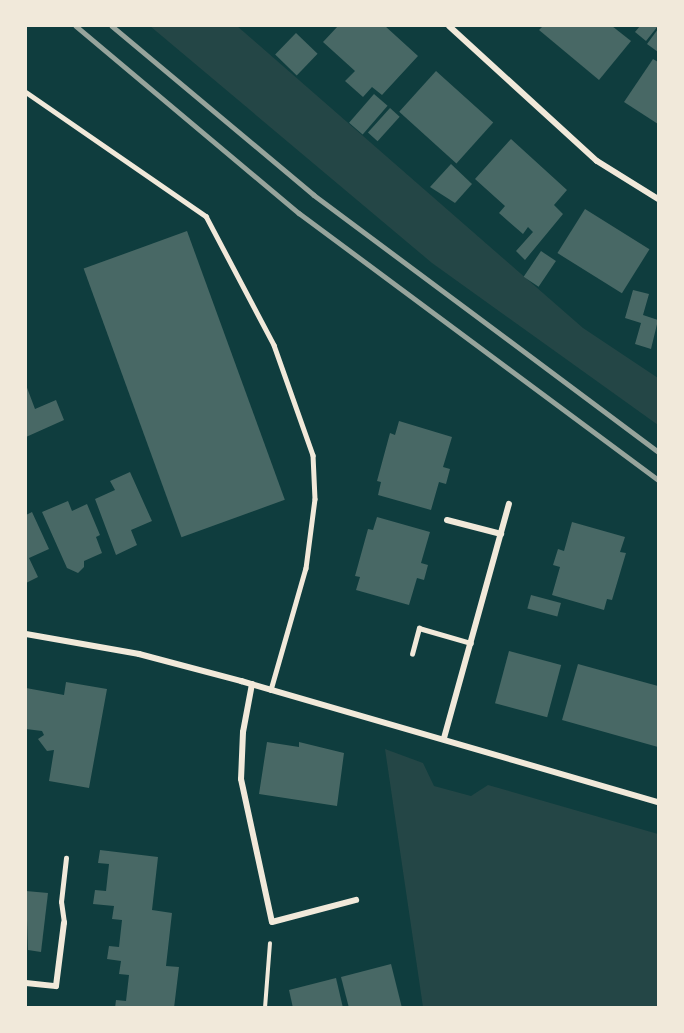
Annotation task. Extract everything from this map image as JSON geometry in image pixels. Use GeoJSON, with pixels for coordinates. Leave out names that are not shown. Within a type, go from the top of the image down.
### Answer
{"type":"FeatureCollection","features":[{"type":"Feature","properties":{"kind":"street"},"geometry":{"type":"LineString","coordinates":[[449,26],[597,161],[658,199]]}},
{"type":"Feature","properties":{"kind":"street"},"geometry":{"type":"LineString","coordinates":[[444,738],[509,504]]}},
{"type":"Feature","properties":{"kind":"street"},"geometry":{"type":"LineString","coordinates":[[447,519],[501,534]]}},
{"type":"Feature","properties":{"kind":"street"},"geometry":{"type":"LineString","coordinates":[[26,634],[139,654],[252,684],[658,802]]}},
{"type":"Feature","properties":{"kind":"street"},"geometry":{"type":"LineString","coordinates":[[252,684],[243,732],[241,779],[272,922],[356,900]]}},
{"type":"Feature","properties":{"kind":"street"},"geometry":{"type":"LineString","coordinates":[[26,982],[56,986],[64,923]]}},
{"type":"Feature","properties":{"kind":"lane"},"geometry":{"type":"LineString","coordinates":[[26,92],[206,216],[274,345],[314,455],[315,499],[306,568],[271,690]]}},
{"type":"Feature","properties":{"kind":"lane"},"geometry":{"type":"LineString","coordinates":[[412,654],[419,628],[471,643]]}},
{"type":"Feature","properties":{"kind":"lane"},"geometry":{"type":"LineString","coordinates":[[64,923],[60,902],[66,858]]}},
{"type":"Feature","properties":{"kind":"path"},"geometry":{"type":"LineString","coordinates":[[265,1008],[272,922]]}},
{"type":"Feature","properties":{"kind":"shaded area"},"geometry":{"type":"Polygon","coordinates":[[[150,26],[237,26],[583,328],[658,378],[658,425],[432,263],[150,26]]]}},
{"type":"Feature","properties":{"kind":"shaded area"},"geometry":{"type":"Polygon","coordinates":[[[385,749],[423,763],[434,786],[471,796],[488,785],[658,834],[658,1007],[423,1007],[385,749]]]}},
{"type":"Feature","properties":{"kind":"building"},"geometry":{"type":"Polygon","coordinates":[[[338,26],[385,26],[418,56],[382,95],[372,87],[363,97],[345,81],[355,71],[323,42],[338,26]]]}},
{"type":"Feature","properties":{"kind":"building"},"geometry":{"type":"Polygon","coordinates":[[[543,26],[612,26],[631,41],[599,80],[539,30],[543,26]]]}},
{"type":"Feature","properties":{"kind":"building"},"geometry":{"type":"Polygon","coordinates":[[[640,26],[658,26],[646,41],[635,32],[640,26]]]}},
{"type":"Feature","properties":{"kind":"building"},"geometry":{"type":"Polygon","coordinates":[[[658,29],[658,52],[647,44],[658,29]]]}},
{"type":"Feature","properties":{"kind":"building"},"geometry":{"type":"Polygon","coordinates":[[[296,33],[318,54],[297,75],[275,55],[296,33]]]}},
{"type":"Feature","properties":{"kind":"building"},"geometry":{"type":"Polygon","coordinates":[[[653,59],[658,62],[658,124],[624,102],[653,59]]]}},
{"type":"Feature","properties":{"kind":"building"},"geometry":{"type":"Polygon","coordinates":[[[436,71],[493,123],[456,163],[399,112],[436,71]]]}},
{"type":"Feature","properties":{"kind":"building"},"geometry":{"type":"Polygon","coordinates":[[[374,94],[388,106],[363,134],[349,123],[374,94]]]}},
{"type":"Feature","properties":{"kind":"building"},"geometry":{"type":"Polygon","coordinates":[[[390,108],[400,117],[378,141],[368,133],[390,108]]]}},
{"type":"Feature","properties":{"kind":"building"},"geometry":{"type":"Polygon","coordinates":[[[511,139],[567,190],[554,205],[563,214],[525,260],[516,251],[533,232],[528,227],[523,234],[499,213],[505,206],[475,179],[511,139]]]}},
{"type":"Feature","properties":{"kind":"building"},"geometry":{"type":"Polygon","coordinates":[[[451,164],[472,184],[455,203],[430,187],[451,164]]]}},
{"type":"Feature","properties":{"kind":"building"},"geometry":{"type":"Polygon","coordinates":[[[585,209],[649,249],[622,293],[557,253],[585,209]]]}},
{"type":"Feature","properties":{"kind":"building"},"geometry":{"type":"Polygon","coordinates":[[[187,231],[285,500],[181,537],[84,269],[187,231]]]}},
{"type":"Feature","properties":{"kind":"building"},"geometry":{"type":"Polygon","coordinates":[[[541,251],[556,261],[539,287],[524,277],[541,251]]]}},
{"type":"Feature","properties":{"kind":"building"},"geometry":{"type":"Polygon","coordinates":[[[633,290],[649,294],[643,315],[658,320],[651,349],[635,344],[641,323],[625,318],[633,290]]]}},
{"type":"Feature","properties":{"kind":"building"},"geometry":{"type":"Polygon","coordinates":[[[26,385],[35,409],[56,400],[64,420],[26,437],[26,385]]]}},
{"type":"Feature","properties":{"kind":"building"},"geometry":{"type":"Polygon","coordinates":[[[399,421],[452,437],[443,467],[450,469],[446,484],[439,482],[431,510],[378,495],[381,482],[377,481],[390,433],[395,435],[399,421]]]}},
{"type":"Feature","properties":{"kind":"building"},"geometry":{"type":"Polygon","coordinates":[[[130,472],[152,521],[131,530],[137,545],[116,555],[95,499],[115,490],[110,481],[130,472]]]}},
{"type":"Feature","properties":{"kind":"building"},"geometry":{"type":"Polygon","coordinates":[[[68,501],[72,511],[87,504],[100,535],[96,537],[102,553],[84,561],[84,567],[78,573],[67,568],[42,512],[68,501]]]}},
{"type":"Feature","properties":{"kind":"building"},"geometry":{"type":"Polygon","coordinates":[[[32,512],[49,549],[29,558],[38,577],[26,583],[26,515],[32,512]]]}},
{"type":"Feature","properties":{"kind":"building"},"geometry":{"type":"Polygon","coordinates":[[[377,517],[430,532],[421,563],[428,565],[424,580],[417,578],[409,605],[356,590],[360,577],[355,576],[368,529],[373,530],[377,517]]]}},
{"type":"Feature","properties":{"kind":"building"},"geometry":{"type":"Polygon","coordinates":[[[572,522],[625,537],[620,552],[626,553],[612,600],[607,599],[604,610],[552,595],[560,567],[553,565],[558,549],[564,551],[572,522]]]}},
{"type":"Feature","properties":{"kind":"building"},"geometry":{"type":"Polygon","coordinates":[[[531,595],[561,603],[557,617],[527,609],[531,595]]]}},
{"type":"Feature","properties":{"kind":"building"},"geometry":{"type":"Polygon","coordinates":[[[509,651],[561,665],[547,717],[495,703],[509,651]]]}},
{"type":"Feature","properties":{"kind":"building"},"geometry":{"type":"Polygon","coordinates":[[[578,664],[658,686],[658,747],[562,720],[578,664]]]}},
{"type":"Feature","properties":{"kind":"building"},"geometry":{"type":"Polygon","coordinates":[[[66,682],[107,689],[89,788],[49,781],[54,750],[47,751],[38,739],[44,735],[42,731],[26,729],[26,688],[64,695],[66,682]]]}},
{"type":"Feature","properties":{"kind":"building"},"geometry":{"type":"Polygon","coordinates":[[[267,742],[299,747],[299,742],[344,753],[337,806],[259,794],[267,742]]]}},
{"type":"Feature","properties":{"kind":"building"},"geometry":{"type":"Polygon","coordinates":[[[100,850],[158,857],[152,910],[172,913],[166,966],[179,967],[174,1008],[115,1008],[116,1000],[126,1001],[129,975],[119,974],[121,961],[107,959],[109,946],[119,947],[122,920],[112,919],[114,906],[93,904],[95,890],[106,891],[109,864],[98,863],[100,850]]]}},
{"type":"Feature","properties":{"kind":"building"},"geometry":{"type":"Polygon","coordinates":[[[26,891],[48,893],[41,952],[28,950],[26,891]]]}},
{"type":"Feature","properties":{"kind":"building"},"geometry":{"type":"Polygon","coordinates":[[[391,964],[402,1008],[349,1008],[341,977],[391,964]]]}},
{"type":"Feature","properties":{"kind":"building"},"geometry":{"type":"Polygon","coordinates":[[[336,978],[343,1008],[293,1008],[289,990],[336,978]]]}},
{"type":"Feature","properties":{"kind":"railway"},"geometry":{"type":"LineString","coordinates":[[76,26],[299,213],[658,480]]}},
{"type":"Feature","properties":{"kind":"railway"},"geometry":{"type":"LineString","coordinates":[[112,26],[314,195],[658,451]]}}]}
